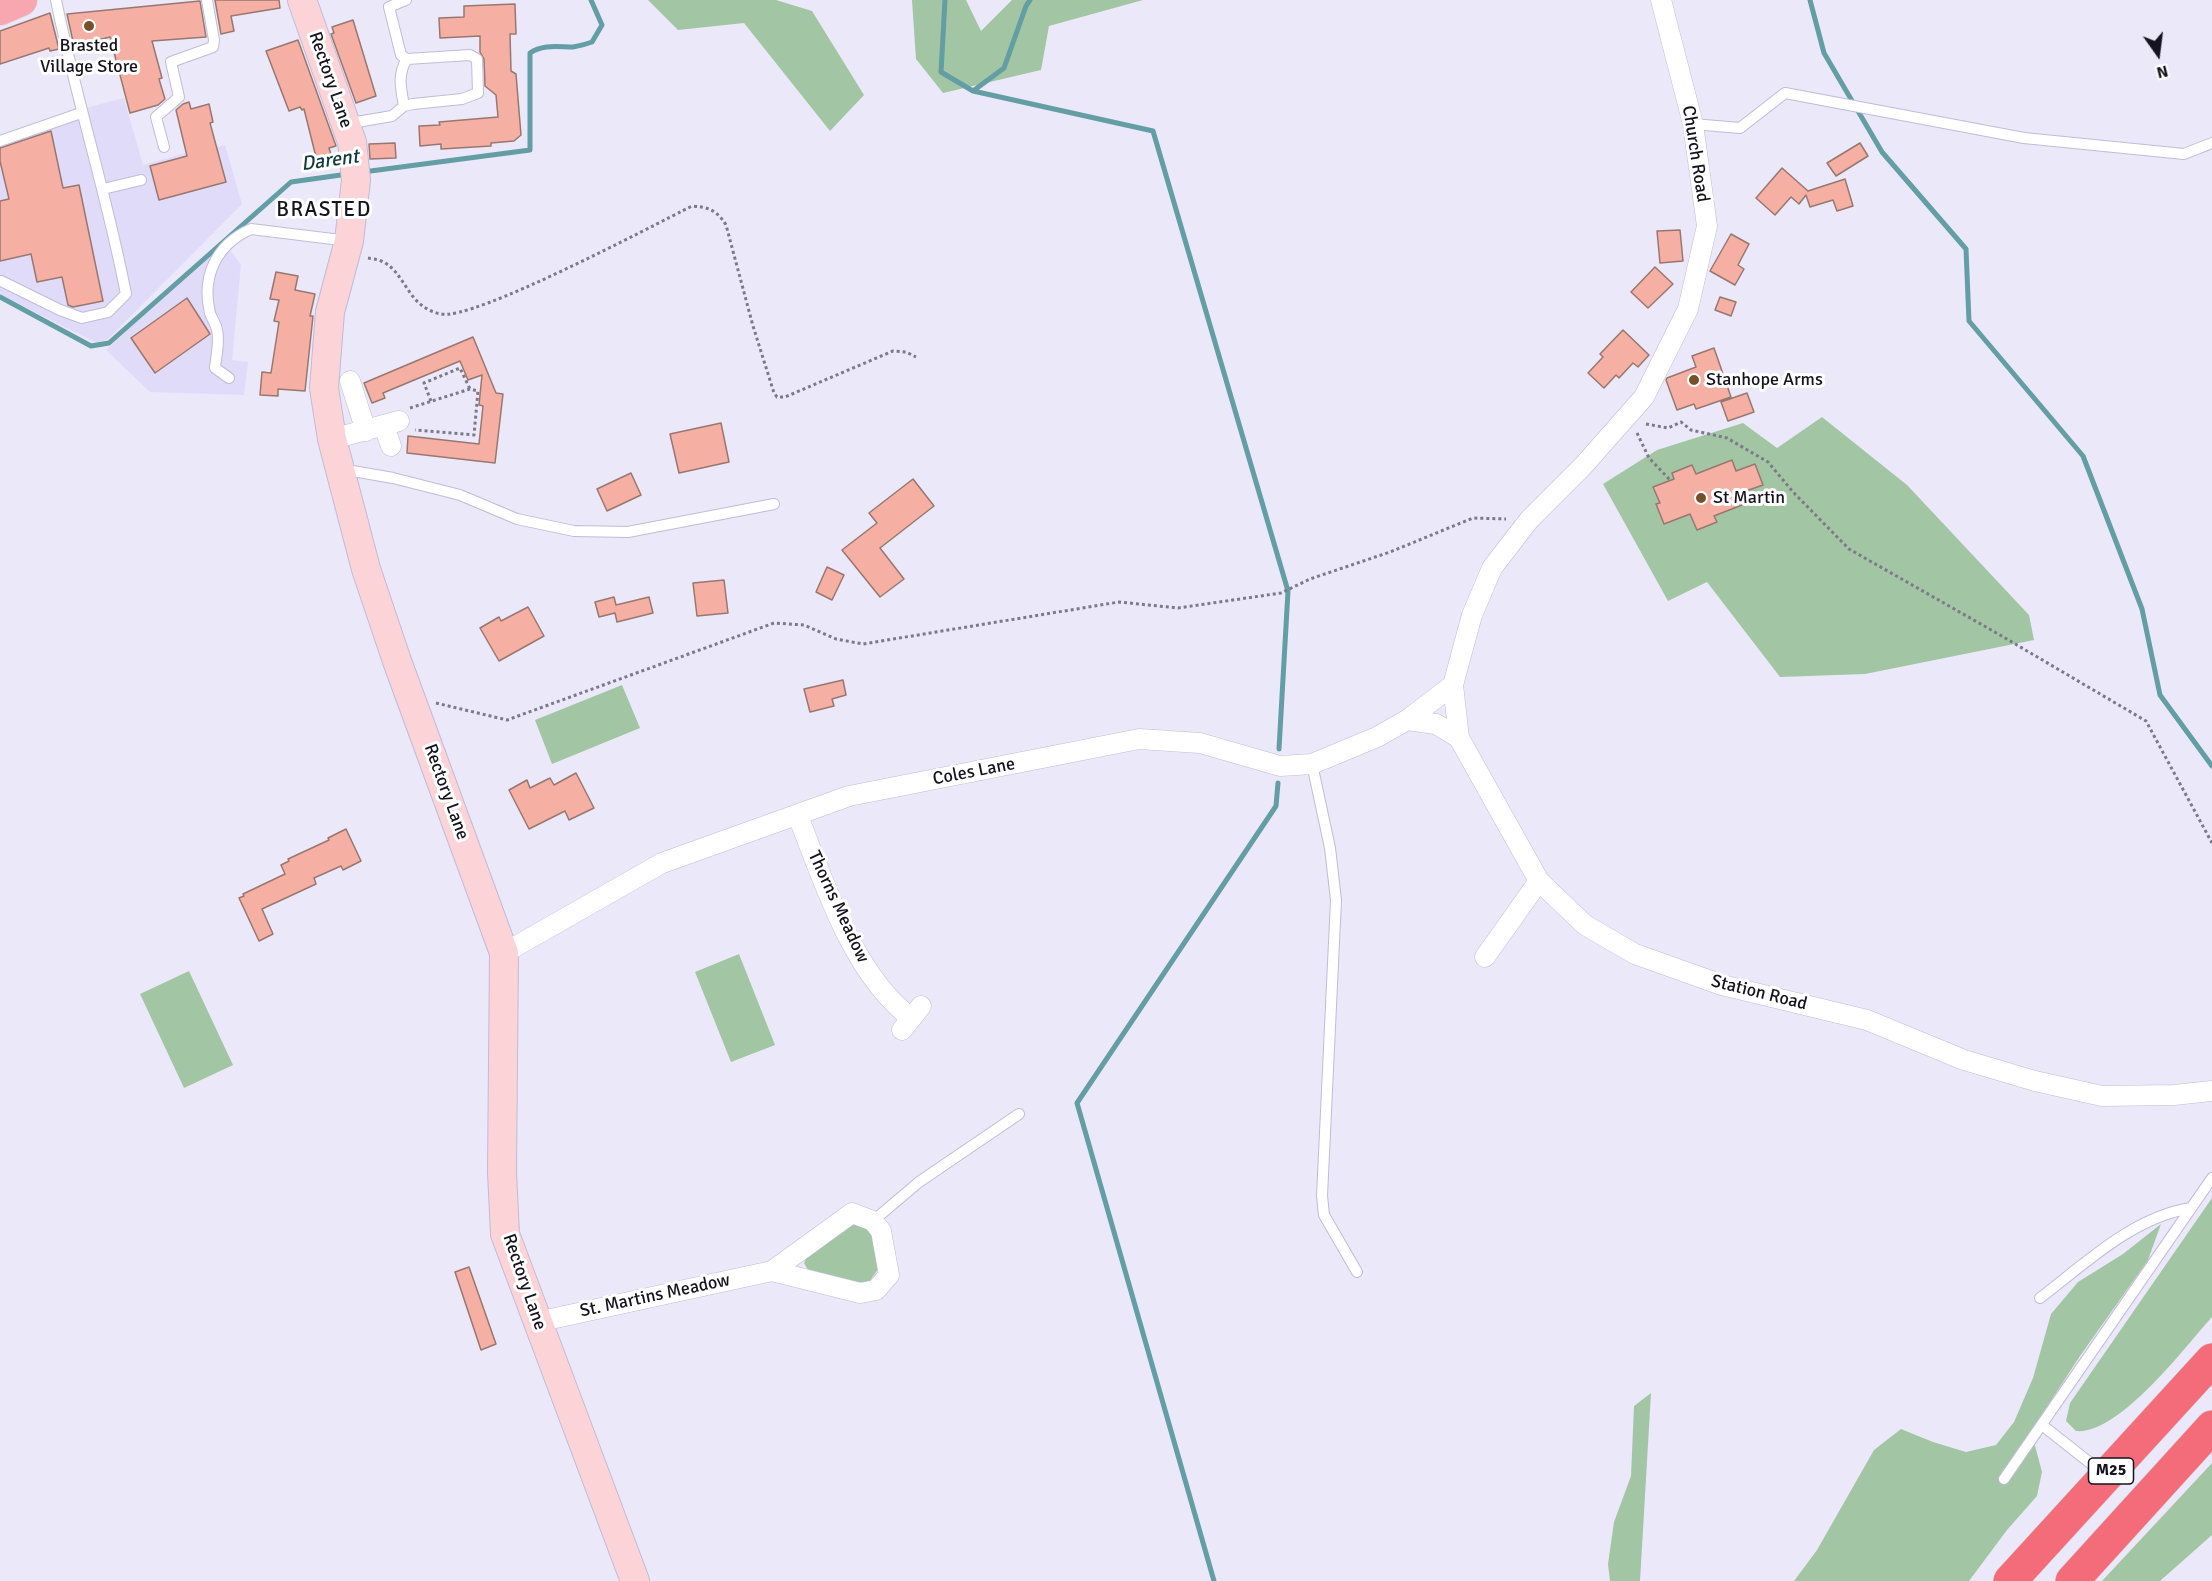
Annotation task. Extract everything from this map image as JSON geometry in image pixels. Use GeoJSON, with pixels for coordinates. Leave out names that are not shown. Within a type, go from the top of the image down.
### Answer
{"type":"FeatureCollection","features":[{"type":"Feature","properties":{"kind":"highway","name":"M25"},"geometry":{"type":"LineString","coordinates":[[2010,1581],[2212,1360]]}},
{"type":"Feature","properties":{"kind":"highway","name":"M25"},"geometry":{"type":"LineString","coordinates":[[2072,1581],[2212,1427]]}},
{"type":"Feature","properties":{"kind":"main road"},"geometry":{"type":"LineString","coordinates":[[0,9],[21,0]]}},
{"type":"Feature","properties":{"kind":"street","name":"Rectory Lane"},"geometry":{"type":"LineString","coordinates":[[302,0],[352,142],[356,171],[347,248],[330,312],[324,388],[332,439],[366,569],[504,953],[502,1172],[505,1234],[635,1581]]}},
{"type":"Feature","properties":{"kind":"street","name":"Church Road"},"geometry":{"type":"LineString","coordinates":[[1453,685],[1472,615],[1492,568],[1529,519],[1582,466],[1644,397],[1688,309],[1707,226],[1693,124],[1661,0]]}},
{"type":"Feature","properties":{"kind":"street"},"geometry":{"type":"LineString","coordinates":[[350,381],[392,423],[391,446]]}},
{"type":"Feature","properties":{"kind":"street"},"geometry":{"type":"LineString","coordinates":[[332,439],[392,423]]}},
{"type":"Feature","properties":{"kind":"street","name":"Coles Lane"},"geometry":{"type":"LineString","coordinates":[[504,953],[662,863],[849,796],[1139,739],[1200,743],[1280,766],[1312,764],[1377,737],[1407,720],[1453,685]]}},
{"type":"Feature","properties":{"kind":"street","name":"Station Road"},"geometry":{"type":"LineString","coordinates":[[1453,685],[1459,738],[1539,881],[1585,925],[1635,954],[1722,985],[1868,1020],[1964,1060],[2035,1081],[2102,1096],[2174,1095],[2212,1091]]}},
{"type":"Feature","properties":{"kind":"street"},"geometry":{"type":"LineString","coordinates":[[1407,720],[1436,724],[1459,738]]}},
{"type":"Feature","properties":{"kind":"street","name":"Thorns Meadow"},"geometry":{"type":"LineString","coordinates":[[798,816],[833,905],[870,975],[898,1008],[911,1018]]}},
{"type":"Feature","properties":{"kind":"street"},"geometry":{"type":"LineString","coordinates":[[1485,957],[1539,881]]}},
{"type":"Feature","properties":{"kind":"street","name":"St. Martins Meadow"},"geometry":{"type":"LineString","coordinates":[[537,1322],[772,1271],[852,1213],[873,1221],[881,1231],[889,1275],[876,1290],[860,1293],[772,1271]]}},
{"type":"Feature","properties":{"kind":"lane"},"geometry":{"type":"LineString","coordinates":[[1,281],[60,310],[82,318],[108,312],[126,294],[103,189],[81,113],[56,0]]}},
{"type":"Feature","properties":{"kind":"lane"},"geometry":{"type":"LineString","coordinates":[[164,147],[156,117],[179,97],[171,62],[213,47],[214,40],[207,0]]}},
{"type":"Feature","properties":{"kind":"lane"},"geometry":{"type":"LineString","coordinates":[[345,124],[392,116],[404,106],[470,97],[478,93],[477,59],[470,55],[407,59],[401,55],[389,7],[406,0]]}},
{"type":"Feature","properties":{"kind":"lane"},"geometry":{"type":"LineString","coordinates":[[404,106],[400,79],[401,68],[407,59]]}},
{"type":"Feature","properties":{"kind":"lane"},"geometry":{"type":"LineString","coordinates":[[1693,124],[1740,128],[1785,93],[2024,138],[2184,154],[2212,143]]}},
{"type":"Feature","properties":{"kind":"lane"},"geometry":{"type":"LineString","coordinates":[[0,141],[81,113]]}},
{"type":"Feature","properties":{"kind":"lane"},"geometry":{"type":"LineString","coordinates":[[103,189],[141,180]]}},
{"type":"Feature","properties":{"kind":"lane"},"geometry":{"type":"LineString","coordinates":[[229,378],[215,368],[218,332],[210,312],[209,276],[220,251],[238,235],[251,230],[347,248]]}},
{"type":"Feature","properties":{"kind":"lane"},"geometry":{"type":"LineString","coordinates":[[341,469],[393,478],[460,495],[517,519],[574,531],[628,532],[774,504]]}},
{"type":"Feature","properties":{"kind":"lane"},"geometry":{"type":"LineString","coordinates":[[1312,764],[1330,848],[1336,900],[1322,1196],[1324,1215],[1357,1272]]}},
{"type":"Feature","properties":{"kind":"lane"},"geometry":{"type":"LineString","coordinates":[[873,1221],[920,1182],[1019,1114]]}},
{"type":"Feature","properties":{"kind":"lane"},"geometry":{"type":"LineString","coordinates":[[2004,1479],[2212,1178]]}},
{"type":"Feature","properties":{"kind":"lane"},"geometry":{"type":"LineString","coordinates":[[2040,1298],[2099,1252],[2141,1224],[2172,1211],[2191,1208]]}},
{"type":"Feature","properties":{"kind":"lane"},"geometry":{"type":"LineString","coordinates":[[2042,1425],[2107,1476]]}},
{"type":"Feature","properties":{"kind":"path"},"geometry":{"type":"LineString","coordinates":[[347,248],[382,261],[391,268],[413,299],[428,311],[444,315],[460,312],[514,292],[692,207],[708,207],[719,214],[726,225],[753,326],[777,397],[785,397],[893,351],[906,352],[916,357]]}},
{"type":"Feature","properties":{"kind":"path"},"geometry":{"type":"LineString","coordinates":[[431,401],[424,383],[460,368],[470,390]]}},
{"type":"Feature","properties":{"kind":"path"},"geometry":{"type":"LineString","coordinates":[[470,390],[478,391],[474,435],[392,423],[431,401],[470,390]]}},
{"type":"Feature","properties":{"kind":"path"},"geometry":{"type":"LineString","coordinates":[[1628,415],[1649,458],[1670,480]]}},
{"type":"Feature","properties":{"kind":"path"},"geometry":{"type":"LineString","coordinates":[[1628,415],[1642,423],[1668,428],[1681,422],[1691,430],[1727,438],[1768,462],[1793,492],[1849,549],[2000,634],[2146,721],[2212,843]]}},
{"type":"Feature","properties":{"kind":"path"},"geometry":{"type":"LineString","coordinates":[[411,697],[507,720],[774,623],[804,625],[836,639],[863,644],[1119,602],[1178,608],[1280,593],[1310,579],[1390,552],[1473,518],[1529,519]]}},
{"type":"Feature","properties":{"kind":"shaded area"},"geometry":{"type":"Polygon","coordinates":[[[124,98],[143,165],[196,150],[198,152],[225,145],[242,204],[108,339],[97,343],[0,295],[0,138],[74,111],[124,98]]]}},
{"type":"Feature","properties":{"kind":"shaded area"},"geometry":{"type":"Polygon","coordinates":[[[223,240],[241,265],[232,360],[248,362],[244,395],[150,392],[106,350],[223,240]]]}},
{"type":"Feature","properties":{"kind":"green space"},"geometry":{"type":"Polygon","coordinates":[[[648,0],[776,0],[812,11],[864,95],[830,131],[744,23],[678,30],[648,0]]]}},
{"type":"Feature","properties":{"kind":"green space"},"geometry":{"type":"Polygon","coordinates":[[[912,0],[966,0],[981,31],[1012,0],[1143,0],[1049,26],[1041,70],[943,93],[916,59],[912,0]]]}},
{"type":"Feature","properties":{"kind":"green space"},"geometry":{"type":"Polygon","coordinates":[[[1822,417],[1907,485],[2029,615],[2034,640],[1865,674],[1780,677],[1707,582],[1668,601],[1603,484],[1657,450],[1743,423],[1777,448],[1822,417]]]}},
{"type":"Feature","properties":{"kind":"green space"},"geometry":{"type":"Polygon","coordinates":[[[622,685],[640,728],[552,764],[535,720],[622,685]]]}},
{"type":"Feature","properties":{"kind":"green space"},"geometry":{"type":"Polygon","coordinates":[[[739,954],[775,1045],[731,1062],[695,972],[739,954]]]}},
{"type":"Feature","properties":{"kind":"green space"},"geometry":{"type":"Polygon","coordinates":[[[189,971],[233,1065],[184,1088],[140,994],[189,971]]]}},
{"type":"Feature","properties":{"kind":"green space"},"geometry":{"type":"Polygon","coordinates":[[[2212,1198],[2212,1317],[2168,1368],[2131,1405],[2093,1429],[2076,1431],[2066,1421],[2070,1403],[2212,1198]]]}},
{"type":"Feature","properties":{"kind":"green space"},"geometry":{"type":"Polygon","coordinates":[[[856,1223],[863,1224],[873,1234],[879,1268],[869,1282],[858,1285],[808,1270],[804,1263],[806,1259],[844,1228],[856,1223]]]}},
{"type":"Feature","properties":{"kind":"green space"},"geometry":{"type":"Polygon","coordinates":[[[2161,1224],[2148,1260],[2080,1356],[2039,1419],[2034,1442],[2042,1472],[2037,1496],[2007,1530],[1969,1581],[1794,1581],[1817,1550],[1874,1450],[1901,1429],[1966,1452],[1996,1445],[2014,1422],[2033,1378],[2051,1314],[2078,1282],[2123,1254],[2161,1224]]]}},
{"type":"Feature","properties":{"kind":"green space"},"geometry":{"type":"Polygon","coordinates":[[[1651,1393],[1640,1581],[1610,1581],[1608,1564],[1614,1522],[1631,1476],[1634,1406],[1651,1393]]]}},
{"type":"Feature","properties":{"kind":"green space"},"geometry":{"type":"Polygon","coordinates":[[[2212,1463],[2212,1535],[2160,1581],[2102,1581],[2212,1463]]]}},
{"type":"Feature","properties":{"kind":"building"},"geometry":{"type":"Polygon","coordinates":[[[215,0],[279,0],[280,8],[231,16],[234,31],[221,34],[215,0]]]}},
{"type":"Feature","properties":{"kind":"building"},"geometry":{"type":"Polygon","coordinates":[[[200,1],[206,37],[152,41],[165,99],[158,105],[130,113],[110,37],[74,46],[67,14],[200,1]]]}},
{"type":"Feature","properties":{"kind":"building"},"geometry":{"type":"Polygon","coordinates":[[[515,4],[516,34],[510,34],[511,71],[516,74],[521,135],[514,141],[491,143],[491,146],[441,149],[441,144],[420,146],[419,126],[498,117],[496,95],[485,86],[480,36],[440,38],[439,18],[464,17],[464,6],[515,4]]]}},
{"type":"Feature","properties":{"kind":"building"},"geometry":{"type":"Polygon","coordinates":[[[50,13],[59,49],[50,51],[49,48],[0,64],[0,31],[50,13]]]}},
{"type":"Feature","properties":{"kind":"building"},"geometry":{"type":"Polygon","coordinates":[[[353,20],[376,96],[356,103],[331,34],[334,33],[332,27],[353,20]]]}},
{"type":"Feature","properties":{"kind":"building"},"geometry":{"type":"Polygon","coordinates":[[[298,40],[336,146],[329,148],[332,158],[317,161],[304,109],[300,107],[289,111],[266,51],[298,40]]]}},
{"type":"Feature","properties":{"kind":"building"},"geometry":{"type":"Polygon","coordinates":[[[189,102],[191,109],[209,104],[213,122],[210,123],[226,182],[159,200],[150,166],[187,156],[176,110],[189,102]]]}},
{"type":"Feature","properties":{"kind":"building"},"geometry":{"type":"Polygon","coordinates":[[[51,131],[63,188],[79,185],[103,301],[73,307],[68,305],[62,277],[37,282],[31,254],[0,261],[0,201],[9,199],[0,161],[0,148],[51,131]]]}},
{"type":"Feature","properties":{"kind":"building"},"geometry":{"type":"Polygon","coordinates":[[[395,143],[396,158],[370,159],[369,144],[395,143]]]}},
{"type":"Feature","properties":{"kind":"building"},"geometry":{"type":"Polygon","coordinates":[[[1860,143],[1868,156],[1836,176],[1827,163],[1860,143]]]}},
{"type":"Feature","properties":{"kind":"building"},"geometry":{"type":"Polygon","coordinates":[[[1782,168],[1808,191],[1845,179],[1853,206],[1837,211],[1833,200],[1810,207],[1806,195],[1799,204],[1791,197],[1775,215],[1756,198],[1782,168]]]}},
{"type":"Feature","properties":{"kind":"building"},"geometry":{"type":"Polygon","coordinates":[[[1680,230],[1683,261],[1660,263],[1657,231],[1680,230]]]}},
{"type":"Feature","properties":{"kind":"building"},"geometry":{"type":"Polygon","coordinates":[[[1731,234],[1749,244],[1738,265],[1744,269],[1735,285],[1710,271],[1731,234]]]}},
{"type":"Feature","properties":{"kind":"building"},"geometry":{"type":"Polygon","coordinates":[[[1655,267],[1673,284],[1648,308],[1631,292],[1655,267]]]}},
{"type":"Feature","properties":{"kind":"building"},"geometry":{"type":"Polygon","coordinates":[[[276,272],[298,276],[295,290],[315,294],[310,316],[313,316],[305,391],[278,389],[278,396],[260,395],[262,372],[271,373],[279,322],[274,321],[279,300],[270,299],[276,272]]]}},
{"type":"Feature","properties":{"kind":"building"},"geometry":{"type":"Polygon","coordinates":[[[1720,297],[1736,302],[1731,316],[1715,310],[1720,297]]]}},
{"type":"Feature","properties":{"kind":"building"},"geometry":{"type":"Polygon","coordinates":[[[187,298],[210,334],[155,373],[131,338],[187,298]]]}},
{"type":"Feature","properties":{"kind":"building"},"geometry":{"type":"Polygon","coordinates":[[[1623,330],[1649,355],[1638,367],[1633,363],[1619,378],[1616,375],[1604,388],[1588,373],[1603,357],[1600,354],[1623,330]]]}},
{"type":"Feature","properties":{"kind":"building"},"geometry":{"type":"Polygon","coordinates":[[[473,337],[496,393],[503,394],[495,463],[407,453],[408,436],[479,444],[483,406],[479,405],[482,375],[468,380],[460,361],[383,393],[385,398],[372,403],[364,383],[473,337]]]}},
{"type":"Feature","properties":{"kind":"building","name":"Stanhope Arms"},"geometry":{"type":"Polygon","coordinates":[[[1714,348],[1731,397],[1696,409],[1694,404],[1677,410],[1667,378],[1696,367],[1692,356],[1714,348]]]}},
{"type":"Feature","properties":{"kind":"building"},"geometry":{"type":"Polygon","coordinates":[[[1747,393],[1754,412],[1728,421],[1721,402],[1747,393]]]}},
{"type":"Feature","properties":{"kind":"building"},"geometry":{"type":"Polygon","coordinates":[[[721,423],[729,462],[679,473],[670,434],[721,423]]]}},
{"type":"Feature","properties":{"kind":"building","name":"St Martin"},"geometry":{"type":"Polygon","coordinates":[[[1732,460],[1736,471],[1755,464],[1763,485],[1743,492],[1747,503],[1714,516],[1717,522],[1697,530],[1690,514],[1664,524],[1656,504],[1660,503],[1653,487],[1674,479],[1672,473],[1692,465],[1696,474],[1732,460]]]}},
{"type":"Feature","properties":{"kind":"building"},"geometry":{"type":"Polygon","coordinates":[[[631,473],[641,495],[607,511],[597,489],[631,473]]]}},
{"type":"Feature","properties":{"kind":"building"},"geometry":{"type":"Polygon","coordinates":[[[913,479],[934,506],[880,548],[904,579],[880,597],[842,550],[877,523],[869,513],[913,479]]]}},
{"type":"Feature","properties":{"kind":"building"},"geometry":{"type":"Polygon","coordinates":[[[827,567],[844,575],[832,600],[816,592],[827,567]]]}},
{"type":"Feature","properties":{"kind":"building"},"geometry":{"type":"Polygon","coordinates":[[[724,580],[728,613],[697,616],[693,583],[724,580]]]}},
{"type":"Feature","properties":{"kind":"building"},"geometry":{"type":"Polygon","coordinates":[[[614,597],[616,605],[649,597],[653,613],[617,622],[615,613],[599,617],[595,602],[614,597]]]}},
{"type":"Feature","properties":{"kind":"building"},"geometry":{"type":"Polygon","coordinates":[[[528,607],[544,636],[499,661],[480,628],[499,617],[501,621],[528,607]]]}},
{"type":"Feature","properties":{"kind":"building"},"geometry":{"type":"Polygon","coordinates":[[[843,680],[846,695],[832,699],[834,706],[810,712],[804,689],[843,680]]]}},
{"type":"Feature","properties":{"kind":"building"},"geometry":{"type":"Polygon","coordinates":[[[576,773],[594,808],[569,820],[565,811],[529,829],[509,790],[527,780],[530,788],[550,778],[554,785],[576,773]]]}},
{"type":"Feature","properties":{"kind":"building"},"geometry":{"type":"Polygon","coordinates":[[[346,829],[361,861],[343,870],[341,866],[314,878],[316,884],[262,909],[273,934],[259,941],[239,898],[285,874],[281,865],[289,861],[288,859],[329,840],[328,838],[346,829]]]}},
{"type":"Feature","properties":{"kind":"building"},"geometry":{"type":"Polygon","coordinates":[[[469,1267],[496,1344],[481,1350],[455,1272],[469,1267]]]}},
{"type":"Feature","properties":{"kind":"waterway","name":"Darent"},"geometry":{"type":"LineString","coordinates":[[363,172],[530,150],[530,53],[545,47],[573,47],[592,42],[602,25],[591,0]]}},
{"type":"Feature","properties":{"kind":"waterway","name":"Darent"},"geometry":{"type":"LineString","coordinates":[[945,0],[941,72],[973,91],[1004,68],[1030,0]]}},
{"type":"Feature","properties":{"kind":"waterway"},"geometry":{"type":"LineString","coordinates":[[1810,0],[1824,53],[1882,152],[1966,249],[1969,321],[2083,456],[2142,609],[2160,695],[2212,766]]}},
{"type":"Feature","properties":{"kind":"waterway"},"geometry":{"type":"LineString","coordinates":[[973,91],[1153,131],[1288,591],[1279,749]]}},
{"type":"Feature","properties":{"kind":"waterway","name":"Darent"},"geometry":{"type":"LineString","coordinates":[[0,297],[91,346],[109,343],[291,182],[348,174]]}},
{"type":"Feature","properties":{"kind":"waterway"},"geometry":{"type":"LineString","coordinates":[[1214,1581],[1077,1103],[1276,806],[1278,783]]}},
{"type":"Feature","properties":{"kind":"place","name":"Brasted Village Store"},"geometry":{"type":"Point","coordinates":[89,26]}},
{"type":"Feature","properties":{"kind":"place","name":"Stanhope Arms"},"geometry":{"type":"Point","coordinates":[1694,380]}},
{"type":"Feature","properties":{"kind":"place","name":"St Martin"},"geometry":{"type":"Point","coordinates":[1701,498]}},
{"type":"Feature","properties":{"kind":"district","name":"BRASTED"},"geometry":{"type":"Point","coordinates":[324,210]}}]}
